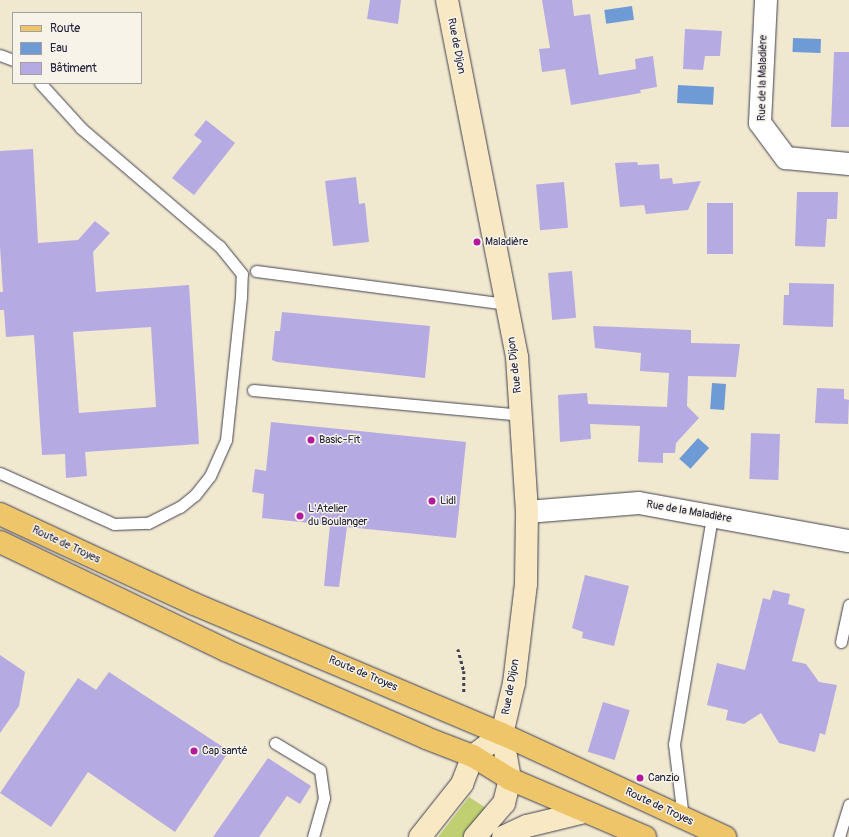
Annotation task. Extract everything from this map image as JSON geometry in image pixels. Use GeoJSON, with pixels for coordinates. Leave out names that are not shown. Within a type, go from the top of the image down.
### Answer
{"type":"FeatureCollection","features":[{"type":"Feature","properties":{"kind":"main road","name":"Route de Troyes"},"geometry":{"type":"LineString","coordinates":[[0,514],[194,604],[725,837]]}},
{"type":"Feature","properties":{"kind":"main road"},"geometry":{"type":"LineString","coordinates":[[0,542],[225,650],[473,756],[510,780],[645,837]]}},
{"type":"Feature","properties":{"kind":"street","name":"Rue de Dijon"},"geometry":{"type":"LineString","coordinates":[[447,0],[517,357],[527,512],[526,584],[514,683],[500,739]]}},
{"type":"Feature","properties":{"kind":"street","name":"Rue de la Maladière"},"geometry":{"type":"LineString","coordinates":[[766,0],[760,124],[786,158],[849,164]]}},
{"type":"Feature","properties":{"kind":"street","name":"Rue de la Maladière"},"geometry":{"type":"LineString","coordinates":[[527,512],[639,504],[849,541]]}},
{"type":"Feature","properties":{"kind":"street"},"geometry":{"type":"LineString","coordinates":[[420,837],[462,784],[473,756],[500,739],[510,780],[504,803],[475,837]]}},
{"type":"Feature","properties":{"kind":"street"},"geometry":{"type":"LineString","coordinates":[[503,837],[527,826],[585,812]]}},
{"type":"Feature","properties":{"kind":"lane"},"geometry":{"type":"LineString","coordinates":[[0,55],[12,60]]}},
{"type":"Feature","properties":{"kind":"lane"},"geometry":{"type":"LineString","coordinates":[[0,473],[114,524],[148,523],[180,507],[195,495],[210,476],[226,440],[241,297],[242,274],[219,246],[81,128],[41,84]]}},
{"type":"Feature","properties":{"kind":"lane"},"geometry":{"type":"LineString","coordinates":[[256,271],[506,304]]}},
{"type":"Feature","properties":{"kind":"lane"},"geometry":{"type":"LineString","coordinates":[[253,390],[520,415]]}},
{"type":"Feature","properties":{"kind":"lane"},"geometry":{"type":"LineString","coordinates":[[684,818],[674,744],[712,516]]}},
{"type":"Feature","properties":{"kind":"lane"},"geometry":{"type":"LineString","coordinates":[[841,642],[849,605]]}},
{"type":"Feature","properties":{"kind":"lane"},"geometry":{"type":"LineString","coordinates":[[274,743],[320,770],[324,798],[313,837]]}},
{"type":"Feature","properties":{"kind":"lane"},"geometry":{"type":"LineString","coordinates":[[839,837],[849,805]]}},
{"type":"Feature","properties":{"kind":"path"},"geometry":{"type":"LineString","coordinates":[[458,649],[464,671],[465,693],[459,698]]}},
{"type":"Feature","properties":{"kind":"green space"},"geometry":{"type":"Polygon","coordinates":[[[469,797],[486,808],[463,837],[438,837],[469,797]]]}},
{"type":"Feature","properties":{"kind":"water"},"geometry":{"type":"Polygon","coordinates":[[[632,6],[634,20],[606,24],[604,10],[632,6]]]}},
{"type":"Feature","properties":{"kind":"water"},"geometry":{"type":"Polygon","coordinates":[[[793,38],[821,39],[820,53],[793,52],[793,38]]]}},
{"type":"Feature","properties":{"kind":"water"},"geometry":{"type":"Polygon","coordinates":[[[678,85],[714,87],[713,105],[677,103],[678,85]]]}},
{"type":"Feature","properties":{"kind":"water"},"geometry":{"type":"Polygon","coordinates":[[[712,383],[726,384],[724,410],[710,409],[712,383]]]}},
{"type":"Feature","properties":{"kind":"water"},"geometry":{"type":"Polygon","coordinates":[[[698,438],[709,448],[690,469],[679,459],[698,438]]]}},
{"type":"Feature","properties":{"kind":"building"},"geometry":{"type":"Polygon","coordinates":[[[370,0],[401,0],[398,24],[367,19],[370,0]]]}},
{"type":"Feature","properties":{"kind":"building"},"geometry":{"type":"Polygon","coordinates":[[[542,0],[572,0],[574,16],[590,14],[599,75],[636,69],[635,59],[653,56],[657,87],[640,90],[641,93],[571,105],[565,69],[542,72],[539,49],[550,48],[542,0]]]}},
{"type":"Feature","properties":{"kind":"building"},"geometry":{"type":"Polygon","coordinates":[[[685,29],[722,31],[720,56],[705,56],[703,70],[683,69],[685,29]]]}},
{"type":"Feature","properties":{"kind":"building"},"geometry":{"type":"Polygon","coordinates":[[[834,52],[849,52],[849,127],[831,127],[834,52]]]}},
{"type":"Feature","properties":{"kind":"building"},"geometry":{"type":"Polygon","coordinates":[[[206,120],[235,143],[194,195],[172,178],[202,141],[194,135],[206,120]]]}},
{"type":"Feature","properties":{"kind":"building"},"geometry":{"type":"Polygon","coordinates":[[[33,149],[38,243],[78,240],[95,221],[110,233],[93,252],[96,292],[189,285],[199,444],[85,452],[87,476],[66,478],[65,454],[42,455],[34,335],[6,337],[4,310],[0,310],[0,292],[3,292],[0,246],[0,151],[33,149]],[[151,327],[73,332],[79,413],[156,407],[151,327]]]}},
{"type":"Feature","properties":{"kind":"building"},"geometry":{"type":"Polygon","coordinates":[[[637,162],[638,165],[659,164],[660,179],[672,178],[673,184],[701,181],[688,210],[646,214],[644,205],[620,207],[615,163],[637,162]]]}},
{"type":"Feature","properties":{"kind":"building"},"geometry":{"type":"Polygon","coordinates":[[[356,177],[359,204],[365,203],[369,242],[333,246],[325,181],[356,177]]]}},
{"type":"Feature","properties":{"kind":"building"},"geometry":{"type":"Polygon","coordinates":[[[564,182],[568,228],[540,230],[536,184],[564,182]]]}},
{"type":"Feature","properties":{"kind":"building"},"geometry":{"type":"Polygon","coordinates":[[[797,192],[838,192],[837,219],[827,219],[825,247],[795,246],[797,192]]]}},
{"type":"Feature","properties":{"kind":"building"},"geometry":{"type":"Polygon","coordinates":[[[707,203],[733,203],[733,254],[707,254],[707,203]]]}},
{"type":"Feature","properties":{"kind":"building"},"geometry":{"type":"Polygon","coordinates":[[[572,271],[576,318],[552,320],[548,273],[572,271]]]}},
{"type":"Feature","properties":{"kind":"building"},"geometry":{"type":"Polygon","coordinates":[[[789,283],[834,284],[833,327],[783,325],[784,295],[789,295],[789,283]]]}},
{"type":"Feature","properties":{"kind":"building"},"geometry":{"type":"Polygon","coordinates":[[[282,312],[430,326],[425,378],[277,362],[272,360],[275,331],[280,331],[282,312]]]}},
{"type":"Feature","properties":{"kind":"building"},"geometry":{"type":"Polygon","coordinates":[[[593,326],[691,330],[691,343],[740,344],[736,377],[688,376],[687,406],[699,418],[676,443],[675,453],[663,453],[663,463],[638,462],[640,426],[590,424],[591,439],[560,442],[558,395],[587,393],[588,404],[667,407],[669,373],[640,371],[641,353],[595,348],[593,326]]]}},
{"type":"Feature","properties":{"kind":"building"},"geometry":{"type":"Polygon","coordinates":[[[817,388],[844,389],[844,399],[849,400],[848,424],[815,423],[817,388]]]}},
{"type":"Feature","properties":{"kind":"building"},"geometry":{"type":"Polygon","coordinates":[[[271,422],[466,442],[456,538],[347,527],[339,587],[324,586],[330,525],[262,518],[264,494],[252,492],[255,469],[266,471],[271,422]]]}},
{"type":"Feature","properties":{"kind":"building"},"geometry":{"type":"Polygon","coordinates":[[[751,433],[780,434],[778,480],[749,479],[751,433]]]}},
{"type":"Feature","properties":{"kind":"building"},"geometry":{"type":"Polygon","coordinates":[[[585,575],[629,586],[614,646],[582,638],[583,632],[572,628],[585,575]]]}},
{"type":"Feature","properties":{"kind":"building"},"geometry":{"type":"Polygon","coordinates":[[[773,590],[790,594],[788,604],[805,609],[792,661],[806,664],[819,682],[837,685],[825,735],[820,733],[815,752],[779,743],[761,713],[744,724],[726,720],[728,710],[707,705],[717,663],[745,670],[763,598],[770,600],[773,590]]]}},
{"type":"Feature","properties":{"kind":"building"},"geometry":{"type":"Polygon","coordinates":[[[0,655],[25,672],[19,706],[0,733],[0,655]]]}},
{"type":"Feature","properties":{"kind":"building"},"geometry":{"type":"Polygon","coordinates":[[[109,672],[229,751],[175,832],[88,772],[51,827],[0,793],[78,678],[96,690],[109,672]]]}},
{"type":"Feature","properties":{"kind":"building"},"geometry":{"type":"Polygon","coordinates":[[[603,702],[630,710],[615,760],[588,752],[603,702]]]}},
{"type":"Feature","properties":{"kind":"building"},"geometry":{"type":"Polygon","coordinates":[[[268,758],[311,786],[300,804],[287,796],[259,837],[213,837],[268,758]]]}},
{"type":"Feature","properties":{"kind":"place","name":"Maladière"},"geometry":{"type":"Point","coordinates":[477,242]}},
{"type":"Feature","properties":{"kind":"place","name":"Basic-Fit"},"geometry":{"type":"Point","coordinates":[311,440]}},
{"type":"Feature","properties":{"kind":"place","name":"Lidl"},"geometry":{"type":"Point","coordinates":[432,501]}},
{"type":"Feature","properties":{"kind":"place","name":"L'Atelier du Boulanger"},"geometry":{"type":"Point","coordinates":[300,516]}},
{"type":"Feature","properties":{"kind":"place","name":"Cap santé"},"geometry":{"type":"Point","coordinates":[194,751]}},
{"type":"Feature","properties":{"kind":"place","name":"Canzio"},"geometry":{"type":"Point","coordinates":[640,778]}}]}
